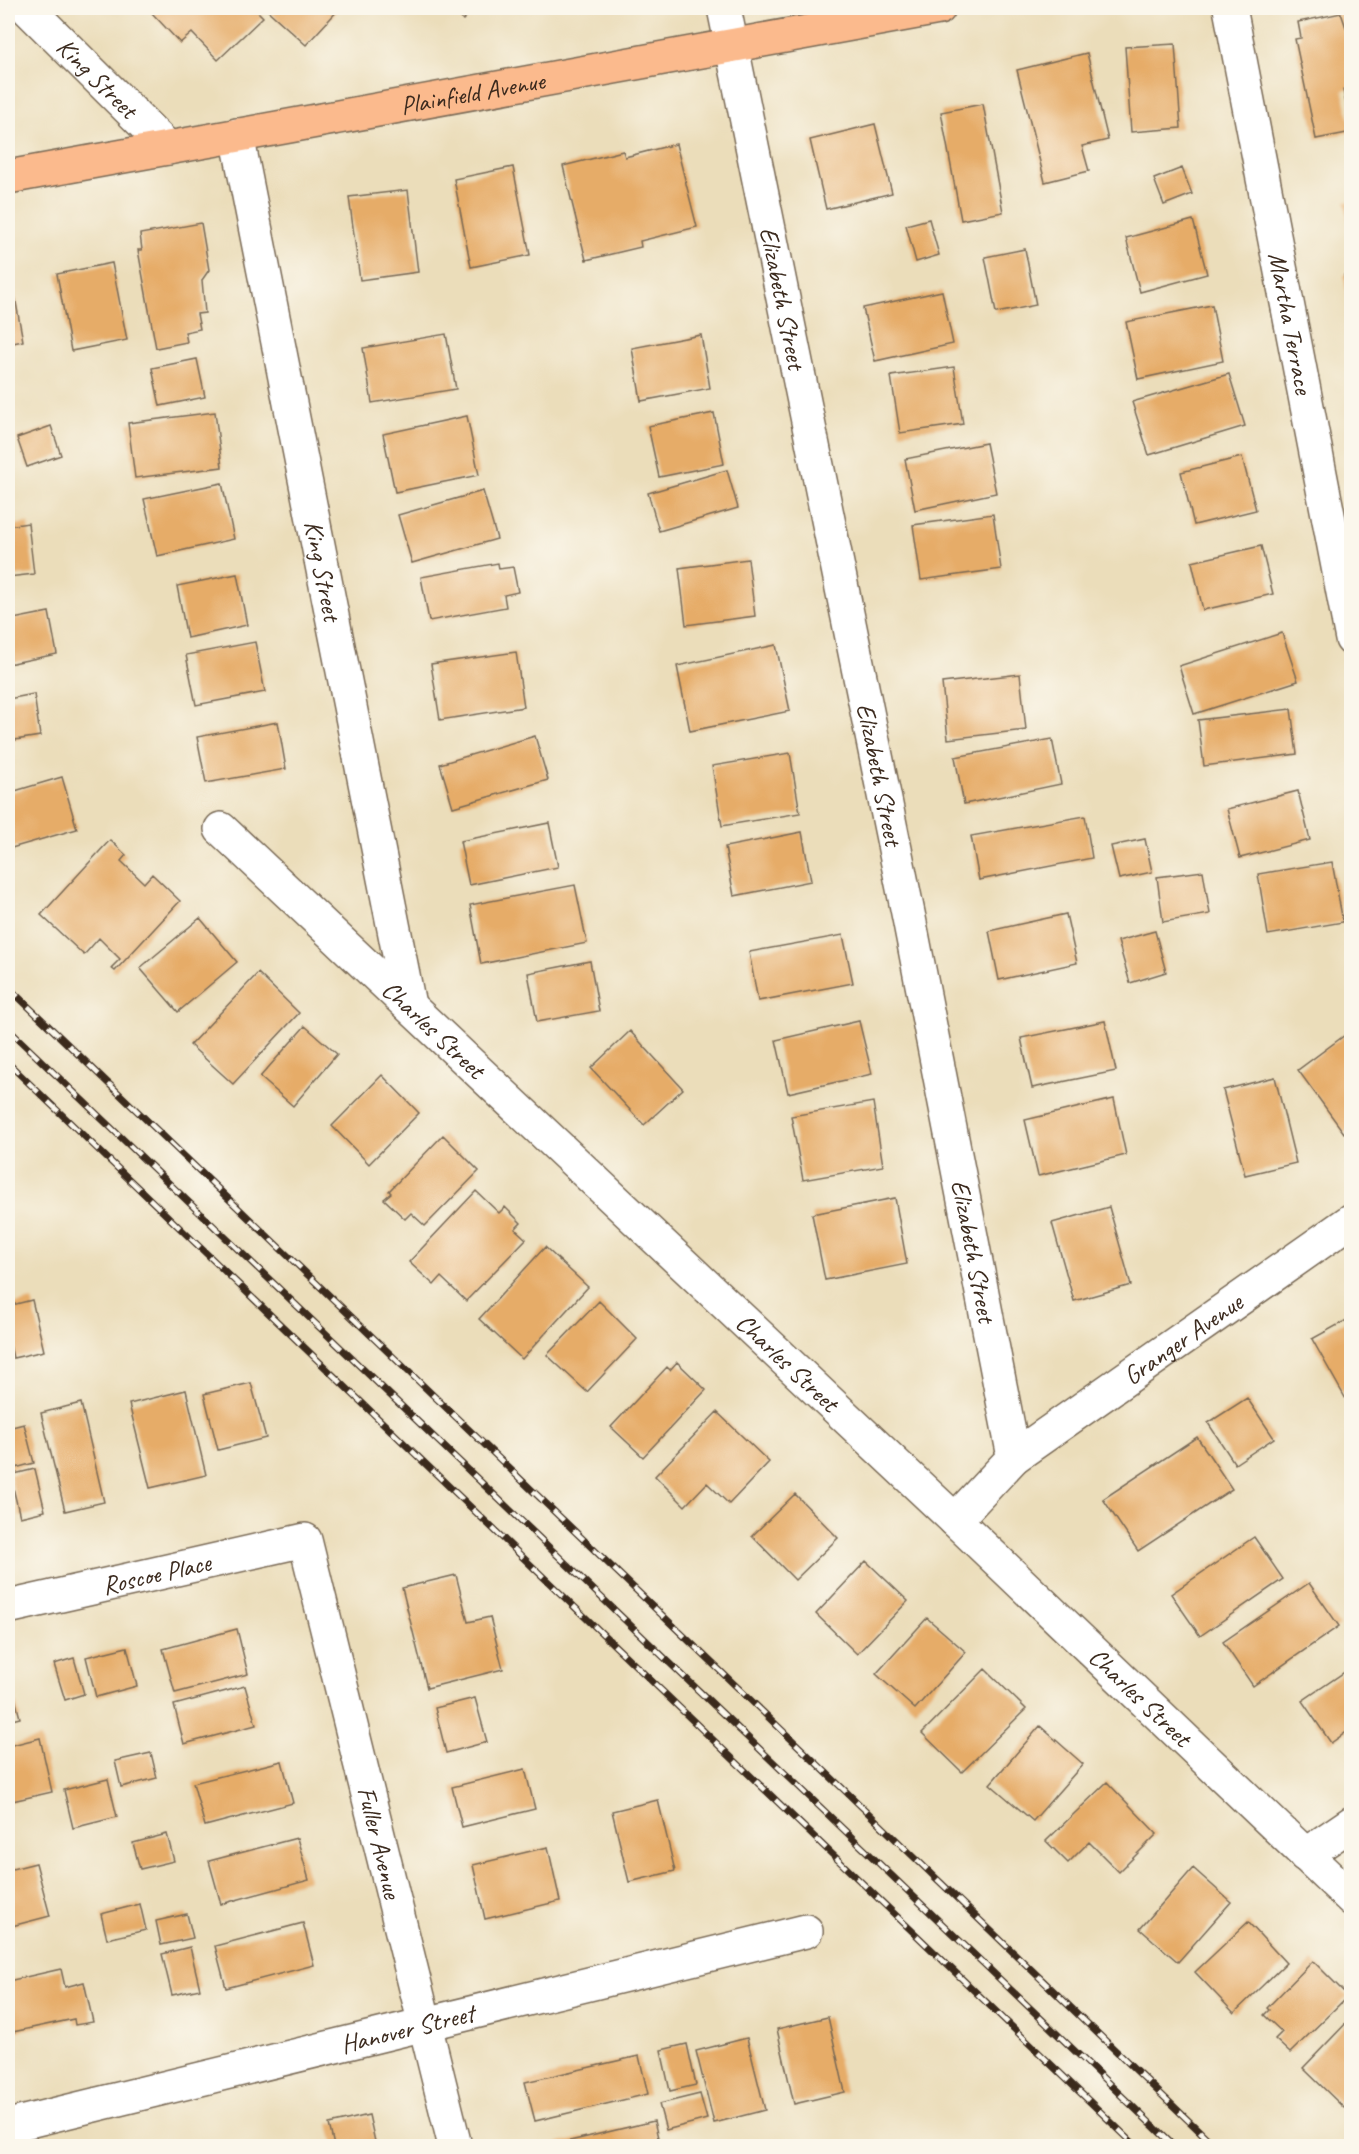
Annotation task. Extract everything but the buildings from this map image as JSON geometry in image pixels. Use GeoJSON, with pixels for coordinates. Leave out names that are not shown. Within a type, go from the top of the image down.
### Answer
{"type":"FeatureCollection","features":[{"type":"Feature","properties":{"kind":"main road","name":"Plainfield Avenue"},"geometry":{"type":"LineString","coordinates":[[8,177],[939,8]]}},
{"type":"Feature","properties":{"kind":"street","name":"King Street"},"geometry":{"type":"LineString","coordinates":[[27,8],[168,148]]}},
{"type":"Feature","properties":{"kind":"street","name":"Elizabeth Street"},"geometry":{"type":"LineString","coordinates":[[724,8],[909,918],[1014,1457]]}},
{"type":"Feature","properties":{"kind":"street","name":"Martha Terrace"},"geometry":{"type":"LineString","coordinates":[[1230,8],[1352,639]]}},
{"type":"Feature","properties":{"kind":"street","name":"King Street"},"geometry":{"type":"LineString","coordinates":[[237,135],[409,1005]]}},
{"type":"Feature","properties":{"kind":"street","name":"Charles Street"},"geometry":{"type":"LineString","coordinates":[[221,829],[1352,1899]]}},
{"type":"Feature","properties":{"kind":"street","name":"Granger Avenue"},"geometry":{"type":"LineString","coordinates":[[1014,1457],[1352,1220]]}},
{"type":"Feature","properties":{"kind":"street"},"geometry":{"type":"LineString","coordinates":[[954,1520],[1014,1457]]}},
{"type":"Feature","properties":{"kind":"street","name":"Roscoe Place"},"geometry":{"type":"LineString","coordinates":[[8,1607],[305,1540]]}},
{"type":"Feature","properties":{"kind":"street","name":"Fuller Avenue"},"geometry":{"type":"LineString","coordinates":[[305,1540],[456,2146]]}},
{"type":"Feature","properties":{"kind":"street"},"geometry":{"type":"LineString","coordinates":[[1305,1855],[1352,1823]]}},
{"type":"Feature","properties":{"kind":"street","name":"Hanover Street"},"geometry":{"type":"LineString","coordinates":[[8,2126],[806,1931]]}},
{"type":"Feature","properties":{"kind":"railway"},"geometry":{"type":"LineString","coordinates":[[8,987],[1215,2146]]}},
{"type":"Feature","properties":{"kind":"railway"},"geometry":{"type":"LineString","coordinates":[[8,1029],[1174,2146]]}},
{"type":"Feature","properties":{"kind":"railway"},"geometry":{"type":"LineString","coordinates":[[8,1063],[1136,2146]]}}]}
